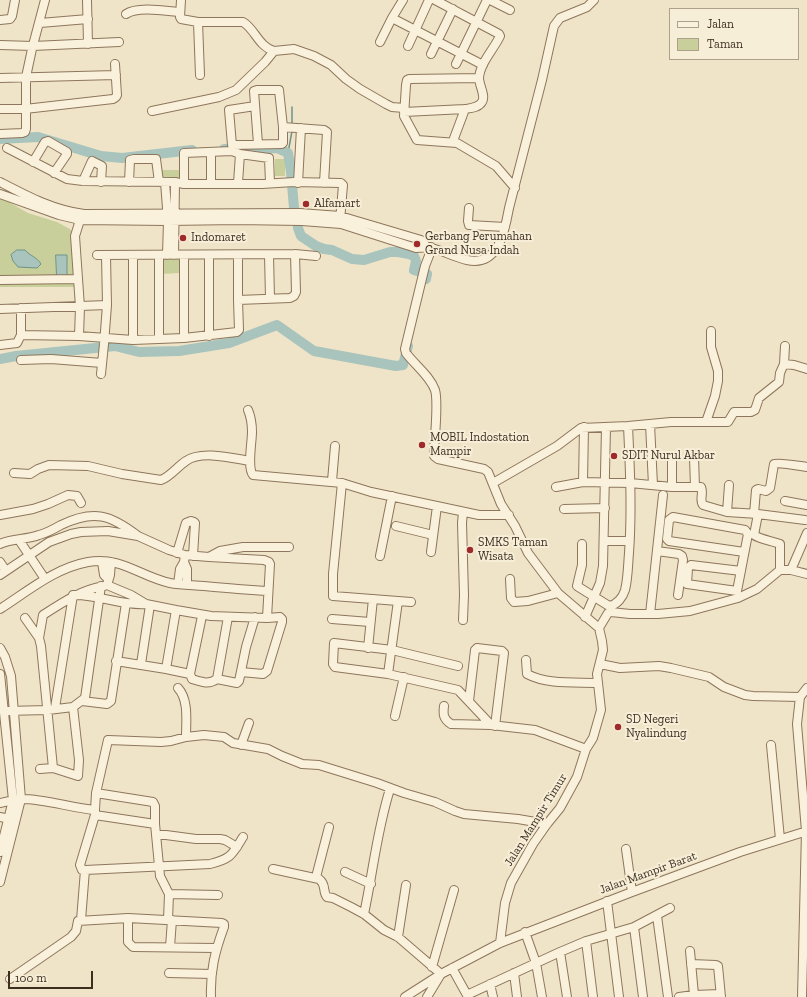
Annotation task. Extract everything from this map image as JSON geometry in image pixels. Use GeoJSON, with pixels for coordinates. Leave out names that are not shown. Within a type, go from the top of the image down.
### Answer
{"type":"FeatureCollection","features":[{"type":"Feature","properties":{"kind":"street"},"geometry":{"type":"LineString","coordinates":[[0,20],[9,20],[12,16],[15,0]]}},
{"type":"Feature","properties":{"kind":"street"},"geometry":{"type":"LineString","coordinates":[[0,134],[25,132],[26,77],[45,0]]}},
{"type":"Feature","properties":{"kind":"street"},"geometry":{"type":"LineString","coordinates":[[87,0],[88,44]]}},
{"type":"Feature","properties":{"kind":"street"},"geometry":{"type":"LineString","coordinates":[[181,0],[181,20],[198,22],[243,22],[248,25],[258,40],[274,50],[294,49],[314,56],[331,65],[346,79],[360,89],[392,107],[404,110],[465,110],[478,106],[482,103],[483,99],[479,78],[483,65],[500,36],[477,21],[434,0]]}},
{"type":"Feature","properties":{"kind":"street"},"geometry":{"type":"LineString","coordinates":[[380,42],[403,0]]}},
{"type":"Feature","properties":{"kind":"street"},"geometry":{"type":"LineString","coordinates":[[408,46],[429,0]]}},
{"type":"Feature","properties":{"kind":"street"},"geometry":{"type":"LineString","coordinates":[[456,64],[489,0],[510,10]]}},
{"type":"Feature","properties":{"kind":"street"},"geometry":{"type":"LineString","coordinates":[[0,194],[59,215],[80,220],[237,216],[298,217],[340,220],[419,249],[430,247],[466,260],[483,260],[496,250],[505,227],[554,26],[560,18],[587,7],[594,0]]}},
{"type":"Feature","properties":{"kind":"street"},"geometry":{"type":"LineString","coordinates":[[431,54],[453,9]]}},
{"type":"Feature","properties":{"kind":"street"},"geometry":{"type":"LineString","coordinates":[[126,14],[134,11],[154,10],[180,12]]}},
{"type":"Feature","properties":{"kind":"street"},"geometry":{"type":"LineString","coordinates":[[392,18],[483,65]]}},
{"type":"Feature","properties":{"kind":"street"},"geometry":{"type":"LineString","coordinates":[[40,22],[88,19]]}},
{"type":"Feature","properties":{"kind":"street"},"geometry":{"type":"LineString","coordinates":[[198,22],[200,75]]}},
{"type":"Feature","properties":{"kind":"street"},"geometry":{"type":"LineString","coordinates":[[0,46],[118,42]]}},
{"type":"Feature","properties":{"kind":"street"},"geometry":{"type":"LineString","coordinates":[[152,111],[218,96],[236,90],[266,62],[274,50]]}},
{"type":"Feature","properties":{"kind":"street"},"geometry":{"type":"LineString","coordinates":[[0,109],[25,109],[113,99],[117,95],[115,64]]}},
{"type":"Feature","properties":{"kind":"street"},"geometry":{"type":"LineString","coordinates":[[0,78],[116,75]]}},
{"type":"Feature","properties":{"kind":"street"},"geometry":{"type":"LineString","coordinates":[[479,78],[407,80],[404,116],[417,140],[453,142],[462,145],[496,166],[515,188]]}},
{"type":"Feature","properties":{"kind":"street"},"geometry":{"type":"LineString","coordinates":[[255,106],[229,110],[232,144],[258,144],[283,144],[283,127],[279,90],[255,90],[258,144]]}},
{"type":"Feature","properties":{"kind":"street"},"geometry":{"type":"LineString","coordinates":[[453,142],[465,110]]}},
{"type":"Feature","properties":{"kind":"street"},"geometry":{"type":"LineString","coordinates":[[283,127],[324,130],[327,132],[324,183]]}},
{"type":"Feature","properties":{"kind":"street"},"geometry":{"type":"LineString","coordinates":[[296,182],[301,128]]}},
{"type":"Feature","properties":{"kind":"street"},"geometry":{"type":"LineString","coordinates":[[33,162],[45,142],[48,141],[66,152],[54,173]]}},
{"type":"Feature","properties":{"kind":"street"},"geometry":{"type":"LineString","coordinates":[[7,148],[67,179],[83,181],[175,182],[184,184],[270,184],[286,182],[342,183],[340,220]]}},
{"type":"Feature","properties":{"kind":"street"},"geometry":{"type":"LineString","coordinates":[[184,184],[184,153],[232,151],[240,154],[269,158],[270,184]]}},
{"type":"Feature","properties":{"kind":"street"},"geometry":{"type":"LineString","coordinates":[[211,152],[211,184]]}},
{"type":"Feature","properties":{"kind":"street"},"geometry":{"type":"LineString","coordinates":[[238,184],[240,154]]}},
{"type":"Feature","properties":{"kind":"street"},"geometry":{"type":"LineString","coordinates":[[129,182],[130,160],[156,159],[171,218]]}},
{"type":"Feature","properties":{"kind":"street"},"geometry":{"type":"LineString","coordinates":[[83,181],[92,161],[102,166],[101,182]]}},
{"type":"Feature","properties":{"kind":"street"},"geometry":{"type":"LineString","coordinates":[[0,182],[36,201],[70,212],[171,218]]}},
{"type":"Feature","properties":{"kind":"street"},"geometry":{"type":"LineString","coordinates":[[159,339],[166,255],[175,182]]}},
{"type":"Feature","properties":{"kind":"street"},"geometry":{"type":"LineString","coordinates":[[469,208],[468,221],[470,225],[505,227]]}},
{"type":"Feature","properties":{"kind":"street"},"geometry":{"type":"LineString","coordinates":[[79,336],[80,307],[75,236],[80,220]]}},
{"type":"Feature","properties":{"kind":"street"},"geometry":{"type":"LineString","coordinates":[[430,247],[405,349],[406,353],[430,381],[435,390],[434,456],[438,459],[484,469],[488,472],[501,504],[509,515],[528,553],[558,593],[599,628],[608,613],[611,612],[670,614],[690,611],[757,589],[780,570],[791,570],[807,574]]}},
{"type":"Feature","properties":{"kind":"street"},"geometry":{"type":"LineString","coordinates":[[238,300],[290,298],[295,294],[294,254]]}},
{"type":"Feature","properties":{"kind":"street"},"geometry":{"type":"LineString","coordinates":[[97,255],[294,254],[316,256]]}},
{"type":"Feature","properties":{"kind":"street"},"geometry":{"type":"LineString","coordinates":[[184,255],[184,338]]}},
{"type":"Feature","properties":{"kind":"street"},"geometry":{"type":"LineString","coordinates":[[209,255],[209,336]]}},
{"type":"Feature","properties":{"kind":"street"},"geometry":{"type":"LineString","coordinates":[[21,335],[79,336],[104,344],[133,340],[184,338],[239,332],[238,255]]}},
{"type":"Feature","properties":{"kind":"street"},"geometry":{"type":"LineString","coordinates":[[269,255],[270,298]]}},
{"type":"Feature","properties":{"kind":"street"},"geometry":{"type":"LineString","coordinates":[[101,374],[107,305],[106,256]]}},
{"type":"Feature","properties":{"kind":"street"},"geometry":{"type":"LineString","coordinates":[[133,256],[133,340]]}},
{"type":"Feature","properties":{"kind":"street"},"geometry":{"type":"LineString","coordinates":[[0,280],[78,280]]}},
{"type":"Feature","properties":{"kind":"street"},"geometry":{"type":"LineString","coordinates":[[0,309],[107,305]]}},
{"type":"Feature","properties":{"kind":"street"},"geometry":{"type":"LineString","coordinates":[[0,345],[17,343],[21,335],[21,308]]}},
{"type":"Feature","properties":{"kind":"street"},"geometry":{"type":"LineString","coordinates":[[706,422],[715,396],[718,381],[718,371],[711,347],[711,331]]}},
{"type":"Feature","properties":{"kind":"street"},"geometry":{"type":"LineString","coordinates":[[493,483],[557,446],[579,429],[584,427],[728,422],[734,412],[751,412],[755,410],[760,398],[779,382],[780,373],[784,364],[785,346]]}},
{"type":"Feature","properties":{"kind":"street"},"geometry":{"type":"LineString","coordinates":[[21,360],[52,359],[102,363]]}},
{"type":"Feature","properties":{"kind":"street"},"geometry":{"type":"LineString","coordinates":[[784,364],[794,364],[807,369]]}},
{"type":"Feature","properties":{"kind":"street"},"geometry":{"type":"LineString","coordinates":[[248,410],[251,418],[252,432],[250,472],[253,475],[332,481],[371,492],[463,512],[479,515],[509,515]]}},
{"type":"Feature","properties":{"kind":"street"},"geometry":{"type":"LineString","coordinates":[[650,424],[653,485]]}},
{"type":"Feature","properties":{"kind":"street"},"geometry":{"type":"LineString","coordinates":[[582,544],[582,566],[577,586],[609,606],[613,606],[617,603],[625,590],[629,540],[630,483],[628,426]]}},
{"type":"Feature","properties":{"kind":"street"},"geometry":{"type":"LineString","coordinates":[[583,482],[584,427]]}},
{"type":"Feature","properties":{"kind":"street"},"geometry":{"type":"LineString","coordinates":[[585,616],[600,583],[603,566],[606,427]]}},
{"type":"Feature","properties":{"kind":"street"},"geometry":{"type":"LineString","coordinates":[[332,481],[335,446]]}},
{"type":"Feature","properties":{"kind":"street"},"geometry":{"type":"LineString","coordinates":[[14,473],[30,474],[49,465],[88,466],[122,474],[161,480],[193,456],[221,456],[250,461]]}},
{"type":"Feature","properties":{"kind":"street"},"geometry":{"type":"LineString","coordinates":[[694,457],[695,487]]}},
{"type":"Feature","properties":{"kind":"street"},"geometry":{"type":"LineString","coordinates":[[672,460],[672,487]]}},
{"type":"Feature","properties":{"kind":"street"},"geometry":{"type":"LineString","coordinates":[[780,570],[780,544],[755,537],[753,532],[756,514],[756,490],[766,491],[770,488],[774,464],[778,463],[807,467]]}},
{"type":"Feature","properties":{"kind":"street"},"geometry":{"type":"LineString","coordinates":[[556,487],[583,482],[695,487],[702,488],[702,504],[727,512],[805,520]]}},
{"type":"Feature","properties":{"kind":"street"},"geometry":{"type":"LineString","coordinates":[[342,483],[333,574],[333,596],[411,602]]}},
{"type":"Feature","properties":{"kind":"street"},"geometry":{"type":"LineString","coordinates":[[727,512],[730,485]]}},
{"type":"Feature","properties":{"kind":"street"},"geometry":{"type":"LineString","coordinates":[[650,614],[663,494]]}},
{"type":"Feature","properties":{"kind":"street"},"geometry":{"type":"LineString","coordinates":[[0,515],[33,509],[68,495],[77,496],[81,503]]}},
{"type":"Feature","properties":{"kind":"street"},"geometry":{"type":"LineString","coordinates":[[380,556],[392,496]]}},
{"type":"Feature","properties":{"kind":"street"},"geometry":{"type":"LineString","coordinates":[[785,501],[807,505]]}},
{"type":"Feature","properties":{"kind":"street"},"geometry":{"type":"LineString","coordinates":[[430,552],[437,506]]}},
{"type":"Feature","properties":{"kind":"street"},"geometry":{"type":"LineString","coordinates":[[564,508],[604,508]]}},
{"type":"Feature","properties":{"kind":"street"},"geometry":{"type":"LineString","coordinates":[[463,512],[463,620]]}},
{"type":"Feature","properties":{"kind":"street"},"geometry":{"type":"LineString","coordinates":[[0,544],[6,541],[39,536],[76,519],[97,516],[106,517],[126,526],[138,536]]}},
{"type":"Feature","properties":{"kind":"street"},"geometry":{"type":"LineString","coordinates":[[737,595],[748,534],[745,530],[673,517],[669,520],[667,539],[669,541],[744,552]]}},
{"type":"Feature","properties":{"kind":"street"},"geometry":{"type":"LineString","coordinates":[[396,526],[433,534]]}},
{"type":"Feature","properties":{"kind":"street"},"geometry":{"type":"LineString","coordinates":[[0,562],[3,573],[49,542],[71,534],[82,532],[108,532],[138,536],[185,556],[209,556],[269,562],[266,618]]}},
{"type":"Feature","properties":{"kind":"street"},"geometry":{"type":"LineString","coordinates":[[791,570],[807,533]]}},
{"type":"Feature","properties":{"kind":"street"},"geometry":{"type":"LineString","coordinates":[[19,540],[44,580]]}},
{"type":"Feature","properties":{"kind":"street"},"geometry":{"type":"LineString","coordinates":[[604,541],[629,540]]}},
{"type":"Feature","properties":{"kind":"street"},"geometry":{"type":"LineString","coordinates":[[209,556],[220,551],[243,547],[289,547]]}},
{"type":"Feature","properties":{"kind":"street"},"geometry":{"type":"LineString","coordinates":[[657,551],[679,554],[682,556],[683,560],[678,595]]}},
{"type":"Feature","properties":{"kind":"street"},"geometry":{"type":"LineString","coordinates":[[178,584],[180,568],[185,556]]}},
{"type":"Feature","properties":{"kind":"street"},"geometry":{"type":"LineString","coordinates":[[185,556],[187,585]]}},
{"type":"Feature","properties":{"kind":"street"},"geometry":{"type":"LineString","coordinates":[[0,609],[60,571],[89,562],[111,562],[124,564],[157,579],[178,584],[268,591]]}},
{"type":"Feature","properties":{"kind":"street"},"geometry":{"type":"LineString","coordinates":[[102,562],[105,584]]}},
{"type":"Feature","properties":{"kind":"street"},"geometry":{"type":"LineString","coordinates":[[5,711],[73,707],[82,701],[86,695],[99,597],[110,575],[111,562]]}},
{"type":"Feature","properties":{"kind":"street"},"geometry":{"type":"LineString","coordinates":[[737,595],[688,585],[686,583],[686,576],[688,568],[691,565],[741,571]]}},
{"type":"Feature","properties":{"kind":"street"},"geometry":{"type":"LineString","coordinates":[[510,578],[511,598],[514,602],[528,601],[558,593]]}},
{"type":"Feature","properties":{"kind":"street"},"geometry":{"type":"LineString","coordinates":[[39,638],[27,622],[42,615],[73,595],[105,584],[131,594],[148,604]]}},
{"type":"Feature","properties":{"kind":"street"},"geometry":{"type":"LineString","coordinates":[[73,595],[99,597],[126,603],[148,604],[202,616],[255,618],[280,617],[282,619],[266,671],[263,674],[241,672]]}},
{"type":"Feature","properties":{"kind":"street"},"geometry":{"type":"LineString","coordinates":[[51,709],[73,595]]}},
{"type":"Feature","properties":{"kind":"street"},"geometry":{"type":"LineString","coordinates":[[368,648],[374,599]]}},
{"type":"Feature","properties":{"kind":"street"},"geometry":{"type":"LineString","coordinates":[[388,674],[398,601]]}},
{"type":"Feature","properties":{"kind":"street"},"geometry":{"type":"LineString","coordinates":[[82,701],[107,704],[110,703],[126,603]]}},
{"type":"Feature","properties":{"kind":"street"},"geometry":{"type":"LineString","coordinates":[[140,664],[148,604]]}},
{"type":"Feature","properties":{"kind":"street"},"geometry":{"type":"LineString","coordinates":[[166,669],[176,610]]}},
{"type":"Feature","properties":{"kind":"street"},"geometry":{"type":"LineString","coordinates":[[42,615],[39,638],[51,709],[53,768]]}},
{"type":"Feature","properties":{"kind":"street"},"geometry":{"type":"LineString","coordinates":[[202,616],[190,674],[192,679],[208,683],[213,682],[216,679],[228,617]]}},
{"type":"Feature","properties":{"kind":"street"},"geometry":{"type":"LineString","coordinates":[[216,679],[237,683],[240,679],[247,642],[255,618]]}},
{"type":"Feature","properties":{"kind":"street"},"geometry":{"type":"LineString","coordinates":[[332,619],[370,622]]}},
{"type":"Feature","properties":{"kind":"street","name":"Jalan Mampir Timur"},"geometry":{"type":"LineString","coordinates":[[500,943],[505,903],[511,883],[546,824],[560,808],[577,777],[586,749],[593,738],[600,710],[597,674],[603,650],[599,628]]}},
{"type":"Feature","properties":{"kind":"street"},"geometry":{"type":"LineString","coordinates":[[458,666],[392,650],[334,643],[334,666],[404,677],[458,690],[493,725]]}},
{"type":"Feature","properties":{"kind":"street"},"geometry":{"type":"LineString","coordinates":[[0,648],[5,657],[11,676],[14,711],[17,800],[0,882]]}},
{"type":"Feature","properties":{"kind":"street"},"geometry":{"type":"LineString","coordinates":[[469,701],[475,650],[477,648],[502,651],[504,653],[493,725]]}},
{"type":"Feature","properties":{"kind":"street"},"geometry":{"type":"LineString","coordinates":[[526,660],[527,674],[532,677],[558,682],[598,683]]}},
{"type":"Feature","properties":{"kind":"street"},"geometry":{"type":"LineString","coordinates":[[116,661],[190,674]]}},
{"type":"Feature","properties":{"kind":"street"},"geometry":{"type":"LineString","coordinates":[[600,664],[620,668],[659,666],[709,677],[724,687],[745,695],[800,697]]}},
{"type":"Feature","properties":{"kind":"street"},"geometry":{"type":"LineString","coordinates":[[0,674],[17,800],[9,819],[0,852]]}},
{"type":"Feature","properties":{"kind":"street"},"geometry":{"type":"LineString","coordinates":[[395,716],[404,677]]}},
{"type":"Feature","properties":{"kind":"street"},"geometry":{"type":"LineString","coordinates":[[178,688],[184,694],[186,737]]}},
{"type":"Feature","properties":{"kind":"street"},"geometry":{"type":"LineString","coordinates":[[802,997],[807,831],[796,724],[800,697],[807,688]]}},
{"type":"Feature","properties":{"kind":"street"},"geometry":{"type":"LineString","coordinates":[[444,706],[444,717],[446,721],[451,724],[493,725],[535,730],[586,749]]}},
{"type":"Feature","properties":{"kind":"street"},"geometry":{"type":"LineString","coordinates":[[40,769],[53,768],[78,776],[79,760],[73,707]]}},
{"type":"Feature","properties":{"kind":"street"},"geometry":{"type":"LineString","coordinates":[[241,744],[249,723]]}},
{"type":"Feature","properties":{"kind":"street"},"geometry":{"type":"LineString","coordinates":[[243,837],[230,857],[223,861],[210,864],[82,870],[80,865],[95,813],[96,792],[108,740],[161,742],[186,737],[212,735],[224,737],[233,743],[268,749],[302,764],[319,765],[377,783],[390,789],[435,802],[464,814],[518,819],[546,824]]}},
{"type":"Feature","properties":{"kind":"street"},"geometry":{"type":"LineString","coordinates":[[771,745],[780,839]]}},
{"type":"Feature","properties":{"kind":"street"},"geometry":{"type":"LineString","coordinates":[[364,914],[371,884],[383,811],[390,789]]}},
{"type":"Feature","properties":{"kind":"street"},"geometry":{"type":"LineString","coordinates":[[96,792],[153,802],[155,806],[155,824],[160,876],[169,894],[170,947]]}},
{"type":"Feature","properties":{"kind":"street"},"geometry":{"type":"LineString","coordinates":[[0,803],[17,800],[35,800],[155,824]]}},
{"type":"Feature","properties":{"kind":"street"},"geometry":{"type":"LineString","coordinates":[[0,817],[9,819]]}},
{"type":"Feature","properties":{"kind":"street"},"geometry":{"type":"LineString","coordinates":[[316,877],[329,827]]}},
{"type":"Feature","properties":{"kind":"street","name":"Jalan Mampir Barat"},"geometry":{"type":"LineString","coordinates":[[405,997],[452,968],[525,932],[740,852],[807,831]]}},
{"type":"Feature","properties":{"kind":"street"},"geometry":{"type":"LineString","coordinates":[[156,835],[183,836],[196,839],[220,839],[225,840],[237,847]]}},
{"type":"Feature","properties":{"kind":"street"},"geometry":{"type":"LineString","coordinates":[[626,849],[632,892]]}},
{"type":"Feature","properties":{"kind":"street"},"geometry":{"type":"LineString","coordinates":[[273,869],[316,877],[323,882],[325,886],[325,895],[327,897],[333,898],[364,914],[374,923],[398,937],[441,974],[427,997]]}},
{"type":"Feature","properties":{"kind":"street"},"geometry":{"type":"LineString","coordinates":[[81,920],[85,870]]}},
{"type":"Feature","properties":{"kind":"street"},"geometry":{"type":"LineString","coordinates":[[345,872],[371,884]]}},
{"type":"Feature","properties":{"kind":"street"},"geometry":{"type":"LineString","coordinates":[[398,937],[406,885]]}},
{"type":"Feature","properties":{"kind":"street"},"geometry":{"type":"LineString","coordinates":[[432,967],[454,890]]}},
{"type":"Feature","properties":{"kind":"street"},"geometry":{"type":"LineString","coordinates":[[169,894],[218,895]]}},
{"type":"Feature","properties":{"kind":"street"},"geometry":{"type":"LineString","coordinates":[[607,901],[619,997]]}},
{"type":"Feature","properties":{"kind":"street"},"geometry":{"type":"LineString","coordinates":[[452,968],[467,996],[560,952],[586,941],[634,927],[670,908]]}},
{"type":"Feature","properties":{"kind":"street"},"geometry":{"type":"LineString","coordinates":[[657,916],[668,997]]}},
{"type":"Feature","properties":{"kind":"street"},"geometry":{"type":"LineString","coordinates":[[128,918],[128,942],[131,946],[216,948]]}},
{"type":"Feature","properties":{"kind":"street"},"geometry":{"type":"LineString","coordinates":[[10,979],[71,937],[76,931],[77,921],[128,918],[223,923],[224,927],[216,948],[212,974],[211,997]]}},
{"type":"Feature","properties":{"kind":"street"},"geometry":{"type":"LineString","coordinates":[[634,927],[644,997]]}},
{"type":"Feature","properties":{"kind":"street"},"geometry":{"type":"LineString","coordinates":[[525,932],[536,963],[542,997]]}},
{"type":"Feature","properties":{"kind":"street"},"geometry":{"type":"LineString","coordinates":[[586,941],[593,997]]}},
{"type":"Feature","properties":{"kind":"street"},"geometry":{"type":"LineString","coordinates":[[690,951],[694,995]]}},
{"type":"Feature","properties":{"kind":"street"},"geometry":{"type":"LineString","coordinates":[[560,952],[567,997]]}},
{"type":"Feature","properties":{"kind":"street"},"geometry":{"type":"LineString","coordinates":[[679,997],[694,995],[721,996],[718,966],[691,964]]}},
{"type":"Feature","properties":{"kind":"street"},"geometry":{"type":"LineString","coordinates":[[169,973],[212,974]]}},
{"type":"Feature","properties":{"kind":"street"},"geometry":{"type":"LineString","coordinates":[[514,973],[517,997]]}},
{"type":"Feature","properties":{"kind":"street"},"geometry":{"type":"LineString","coordinates":[[490,984],[493,997]]}},
{"type":"Feature","properties":{"kind":"green space"},"geometry":{"type":"Polygon","coordinates":[[[275,159],[285,159],[285,176],[275,176],[275,159]]]}},
{"type":"Feature","properties":{"kind":"green space"},"geometry":{"type":"Polygon","coordinates":[[[161,170],[181,170],[181,181],[161,181],[161,170]]]}},
{"type":"Feature","properties":{"kind":"green space"},"geometry":{"type":"Polygon","coordinates":[[[0,197],[28,213],[57,222],[70,229],[75,236],[76,287],[0,287],[0,197]]]}},
{"type":"Feature","properties":{"kind":"green space"},"geometry":{"type":"Polygon","coordinates":[[[162,257],[180,258],[180,273],[162,274],[162,257]]]}},
{"type":"Feature","properties":{"kind":"water"},"geometry":{"type":"Polygon","coordinates":[[[17,250],[25,250],[41,264],[37,268],[18,267],[13,261],[11,255],[17,250]]]}},
{"type":"Feature","properties":{"kind":"water"},"geometry":{"type":"Polygon","coordinates":[[[56,255],[67,255],[67,277],[57,277],[56,255]]]}},
{"type":"Feature","properties":{"kind":"waterway"},"geometry":{"type":"LineString","coordinates":[[292,107],[292,125]]}},
{"type":"Feature","properties":{"kind":"waterway"},"geometry":{"type":"LineString","coordinates":[[288,153],[292,131]]}},
{"type":"Feature","properties":{"kind":"waterway"},"geometry":{"type":"LineString","coordinates":[[0,139],[38,137],[101,156],[122,158],[192,150]]}},
{"type":"Feature","properties":{"kind":"waterway"},"geometry":{"type":"LineString","coordinates":[[224,149],[277,148],[288,153],[294,208],[297,216],[298,228],[301,236],[316,246],[332,250],[352,259],[364,260],[390,252],[409,254],[414,256],[416,261],[414,270],[427,274],[426,279]]}},
{"type":"Feature","properties":{"kind":"waterway"},"geometry":{"type":"LineString","coordinates":[[0,359],[115,346],[139,352],[179,351],[229,343],[277,325],[314,351],[396,366],[403,365],[408,346]]}},
{"type":"Feature","properties":{"kind":"place","name":"Alfamart"},"geometry":{"type":"Point","coordinates":[306,204]}},
{"type":"Feature","properties":{"kind":"place","name":"Indomaret"},"geometry":{"type":"Point","coordinates":[183,238]}},
{"type":"Feature","properties":{"kind":"place","name":"Gerbang Perumahan Grand Nusa Indah"},"geometry":{"type":"Point","coordinates":[417,244]}},
{"type":"Feature","properties":{"kind":"place","name":"MOBIL Indostation Mampir"},"geometry":{"type":"Point","coordinates":[422,445]}},
{"type":"Feature","properties":{"kind":"place","name":"SDIT Nurul Akbar"},"geometry":{"type":"Point","coordinates":[614,456]}},
{"type":"Feature","properties":{"kind":"place","name":"SMKS Taman Wisata"},"geometry":{"type":"Point","coordinates":[470,550]}},
{"type":"Feature","properties":{"kind":"place","name":"SD Negeri Nyalindung"},"geometry":{"type":"Point","coordinates":[618,727]}}]}
